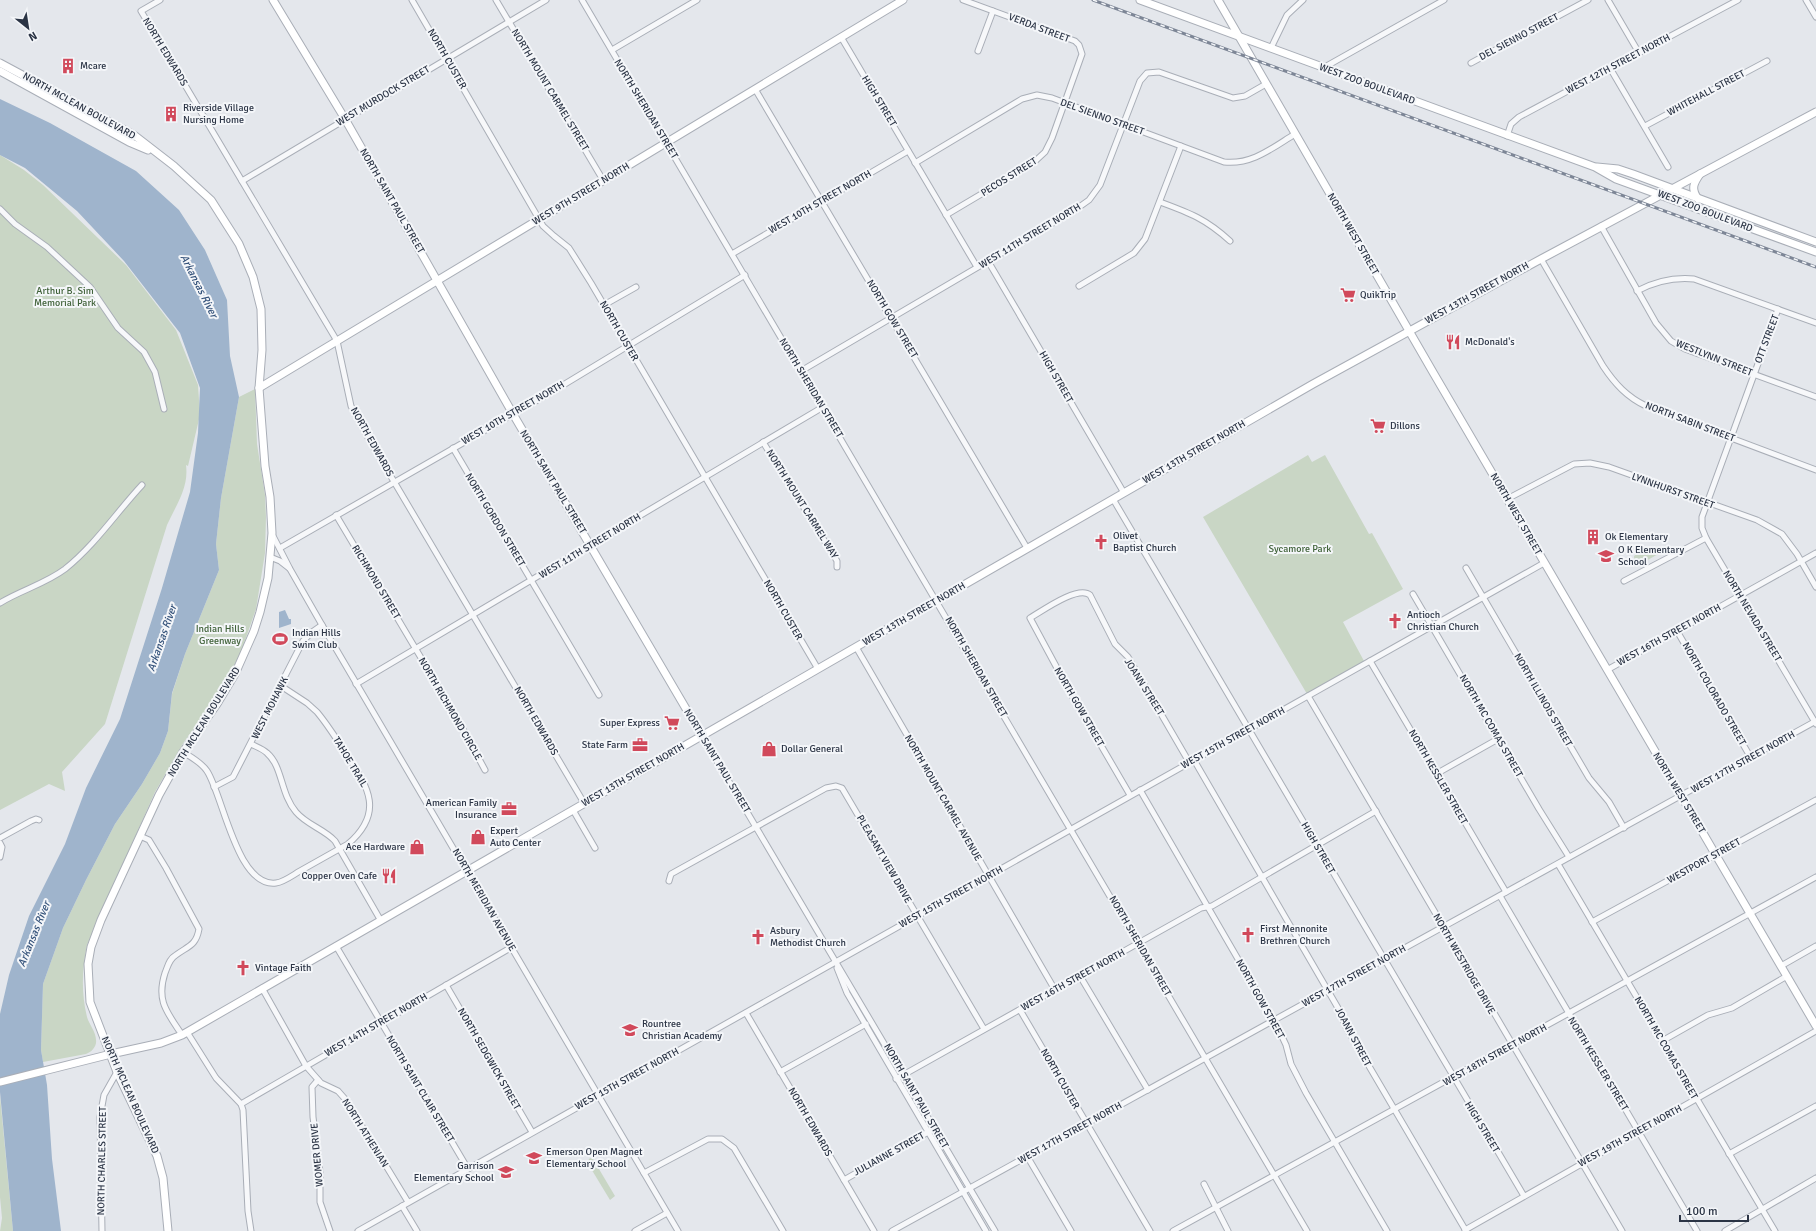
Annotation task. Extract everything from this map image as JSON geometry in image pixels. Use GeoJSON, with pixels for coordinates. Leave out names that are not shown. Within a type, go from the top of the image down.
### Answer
{"type":"FeatureCollection","features":[{"type":"Feature","properties":{"kind":"main road","name":"NORTH SAINT PAUL STREET"},"geometry":{"type":"LineString","coordinates":[[273,0],[345,119],[436,281],[702,736]]}},
{"type":"Feature","properties":{"kind":"main road","name":"WEST 9TH STREET NORTH"},"geometry":{"type":"LineString","coordinates":[[259,388],[903,0]]}},
{"type":"Feature","properties":{"kind":"main road","name":"WEST ZOO BOULEVARD"},"geometry":{"type":"LineString","coordinates":[[1140,0],[1507,136],[1595,167],[1616,179],[1661,194],[1816,252]]}},
{"type":"Feature","properties":{"kind":"main road","name":"NORTH WEST STREET"},"geometry":{"type":"LineString","coordinates":[[1218,0],[1606,670],[1781,966],[1814,1017],[1816,1026]]}},
{"type":"Feature","properties":{"kind":"main road","name":"NORTH MCLEAN BOULEVARD"},"geometry":{"type":"LineString","coordinates":[[0,63],[134,135],[174,166],[211,200],[240,244],[253,277],[261,309],[262,350],[259,388],[265,466],[270,497],[272,533],[268,578],[260,612],[245,653],[235,674],[217,704],[183,752],[159,796],[101,920],[91,947],[88,964],[90,1002],[118,1072],[157,1156],[163,1178],[168,1231]]}},
{"type":"Feature","properties":{"kind":"main road","name":"NORTH MCLEAN BOULEVARD"},"geometry":{"type":"LineString","coordinates":[[0,71],[129,142],[156,153]]}},
{"type":"Feature","properties":{"kind":"main road","name":"WEST 13TH STREET NORTH"},"geometry":{"type":"LineString","coordinates":[[0,1082],[161,1043],[184,1033],[1409,330],[1816,112]]}},
{"type":"Feature","properties":{"kind":"main road","name":"WEST ZOO BOULEVARD"},"geometry":{"type":"LineString","coordinates":[[1595,167],[1618,169],[1816,242]]}},
{"type":"Feature","properties":{"kind":"main road"},"geometry":{"type":"LineString","coordinates":[[1698,199],[1694,193],[1693,185],[1700,173]]}},
{"type":"Feature","properties":{"kind":"street","name":"NORTH EDWARDS"},"geometry":{"type":"LineString","coordinates":[[160,0],[141,11],[337,341],[351,406],[472,615],[584,803]]}},
{"type":"Feature","properties":{"kind":"street","name":"NORTH CUSTER"},"geometry":{"type":"LineString","coordinates":[[412,0],[539,219],[554,236],[569,248],[604,305],[818,669]]}},
{"type":"Feature","properties":{"kind":"street","name":"NORTH MOUNT CARMEL STREET"},"geometry":{"type":"LineString","coordinates":[[496,0],[603,180]]}},
{"type":"Feature","properties":{"kind":"street","name":"WEST MURDOCK STREET"},"geometry":{"type":"LineString","coordinates":[[242,181],[546,0]]}},
{"type":"Feature","properties":{"kind":"street","name":"NORTH SHERIDAN STREET"},"geometry":{"type":"LineString","coordinates":[[582,0],[937,600],[1307,1231]]}},
{"type":"Feature","properties":{"kind":"street"},"geometry":{"type":"LineString","coordinates":[[612,50],[697,0]]}},
{"type":"Feature","properties":{"kind":"street","name":"VERDA STREET"},"geometry":{"type":"LineString","coordinates":[[963,0],[1075,41],[1079,45],[1082,59],[1065,103]]}},
{"type":"Feature","properties":{"kind":"street"},"geometry":{"type":"LineString","coordinates":[[1271,48],[1287,15],[1303,0]]}},
{"type":"Feature","properties":{"kind":"street"},"geometry":{"type":"LineString","coordinates":[[1323,68],[1444,0]]}},
{"type":"Feature","properties":{"kind":"street","name":"DEL SIENNO STREET"},"geometry":{"type":"LineString","coordinates":[[1471,63],[1588,0]]}},
{"type":"Feature","properties":{"kind":"street"},"geometry":{"type":"LineString","coordinates":[[1608,0],[1639,53]]}},
{"type":"Feature","properties":{"kind":"street","name":"WEST 12TH STREET NORTH"},"geometry":{"type":"LineString","coordinates":[[1507,136],[1511,124],[1519,117],[1738,0]]}},
{"type":"Feature","properties":{"kind":"street"},"geometry":{"type":"LineString","coordinates":[[1806,0],[1816,16]]}},
{"type":"Feature","properties":{"kind":"street"},"geometry":{"type":"LineString","coordinates":[[978,51],[993,11]]}},
{"type":"Feature","properties":{"kind":"street","name":"HIGH STREET"},"geometry":{"type":"LineString","coordinates":[[841,37],[977,267]]}},
{"type":"Feature","properties":{"kind":"street","name":"WHITEHALL STREET"},"geometry":{"type":"LineString","coordinates":[[1645,126],[1767,61]]}},
{"type":"Feature","properties":{"kind":"street"},"geometry":{"type":"LineString","coordinates":[[1610,68],[1668,167]]}},
{"type":"Feature","properties":{"kind":"street","name":"WEST 11TH STREET NORTH"},"geometry":{"type":"LineString","coordinates":[[802,371],[1075,210],[1089,200],[1100,185],[1140,81],[1143,76],[1149,72],[1160,72],[1233,98],[1245,96],[1266,84]]}},
{"type":"Feature","properties":{"kind":"street","name":"NORTH GOW STREET"},"geometry":{"type":"LineString","coordinates":[[755,89],[1027,548]]}},
{"type":"Feature","properties":{"kind":"street","name":"DEL SIENNO STREET"},"geometry":{"type":"LineString","coordinates":[[915,163],[1022,99],[1037,96],[1052,98],[1224,162],[1240,163],[1259,155],[1295,134]]}},
{"type":"Feature","properties":{"kind":"street","name":"PECOS STREET"},"geometry":{"type":"LineString","coordinates":[[946,215],[1040,157],[1049,146],[1065,103]]}},
{"type":"Feature","properties":{"kind":"street"},"geometry":{"type":"LineString","coordinates":[[1080,286],[1134,253],[1149,231],[1181,146]]}},
{"type":"Feature","properties":{"kind":"street","name":"WEST 10TH STREET NORTH"},"geometry":{"type":"LineString","coordinates":[[732,254],[908,151]]}},
{"type":"Feature","properties":{"kind":"street"},"geometry":{"type":"LineString","coordinates":[[1160,202],[1199,217],[1209,223],[1230,241]]}},
{"type":"Feature","properties":{"kind":"street"},"geometry":{"type":"LineString","coordinates":[[0,209],[15,224],[47,247],[90,287],[118,328],[144,352],[155,372],[164,409]]}},
{"type":"Feature","properties":{"kind":"street","name":"WESTLYNN STREET"},"geometry":{"type":"LineString","coordinates":[[1601,226],[1637,291],[1656,322],[1671,341],[1686,349],[1816,397]]}},
{"type":"Feature","properties":{"kind":"street","name":"NORTH SABIN STREET"},"geometry":{"type":"LineString","coordinates":[[1541,259],[1603,366],[1620,389],[1636,401],[1646,406],[1816,470]]}},
{"type":"Feature","properties":{"kind":"street","name":"HIGH STREET"},"geometry":{"type":"LineString","coordinates":[[988,261],[1124,493]]}},
{"type":"Feature","properties":{"kind":"street","name":"WEST 10TH STREET NORTH"},"geometry":{"type":"LineString","coordinates":[[280,548],[513,414],[744,275]]}},
{"type":"Feature","properties":{"kind":"street"},"geometry":{"type":"LineString","coordinates":[[1637,291],[1661,280],[1684,278],[1694,279],[1816,323]]}},
{"type":"Feature","properties":{"kind":"street"},"geometry":{"type":"LineString","coordinates":[[604,305],[636,286]]}},
{"type":"Feature","properties":{"kind":"street","name":"OTT STREET"},"geometry":{"type":"LineString","coordinates":[[1708,503],[1778,309]]}},
{"type":"Feature","properties":{"kind":"street","name":"WEST 11TH STREET NORTH"},"geometry":{"type":"LineString","coordinates":[[356,684],[823,407]]}},
{"type":"Feature","properties":{"kind":"street","name":"NORTH MOUNT CARMEL WAY"},"geometry":{"type":"LineString","coordinates":[[763,442],[837,561],[838,567]]}},
{"type":"Feature","properties":{"kind":"street","name":"NORTH GORDON STREET"},"geometry":{"type":"LineString","coordinates":[[453,448],[599,695]]}},
{"type":"Feature","properties":{"kind":"street","name":"LYNNHURST STREET"},"geometry":{"type":"LineString","coordinates":[[1507,499],[1574,464],[1590,462],[1609,467],[1757,520],[1782,534],[1801,561],[1816,587]]}},
{"type":"Feature","properties":{"kind":"street"},"geometry":{"type":"LineString","coordinates":[[0,603],[45,582],[66,568],[92,544],[142,485]]}},
{"type":"Feature","properties":{"kind":"street","name":"HIGH STREET"},"geometry":{"type":"LineString","coordinates":[[1113,499],[1453,1078],[1524,1196]]}},
{"type":"Feature","properties":{"kind":"street","name":"NORTH NEVADA STREET"},"geometry":{"type":"LineString","coordinates":[[1708,503],[1702,517],[1702,528],[1706,538],[1815,723]]}},
{"type":"Feature","properties":{"kind":"street","name":"RICHMOND STREET"},"geometry":{"type":"LineString","coordinates":[[336,515],[416,649]]}},
{"type":"Feature","properties":{"kind":"street","name":"NORTH MERIDIAN AVENUE"},"geometry":{"type":"LineString","coordinates":[[272,533],[290,569],[356,684],[678,1231]]}},
{"type":"Feature","properties":{"kind":"street"},"geometry":{"type":"LineString","coordinates":[[1624,581],[1706,538]]}},
{"type":"Feature","properties":{"kind":"street","name":"WEST 16TH STREET NORTH"},"geometry":{"type":"LineString","coordinates":[[1606,670],[1816,553]]}},
{"type":"Feature","properties":{"kind":"street","name":"NORTH MERIDIAN AVENUE"},"geometry":{"type":"LineString","coordinates":[[270,557],[280,560],[290,569]]}},
{"type":"Feature","properties":{"kind":"street","name":"WEST 15TH STREET NORTH"},"geometry":{"type":"LineString","coordinates":[[358,1231],[1544,563]]}},
{"type":"Feature","properties":{"kind":"street","name":"NORTH ILLINOIS STREET"},"geometry":{"type":"LineString","coordinates":[[1466,568],[1589,778],[1609,802],[1624,828]]}},
{"type":"Feature","properties":{"kind":"street","name":"NORTH GOW STREET"},"geometry":{"type":"LineString","coordinates":[[1086,592],[1072,595],[1030,618],[1071,694],[1130,796]]}},
{"type":"Feature","properties":{"kind":"street","name":"JOANN STREET"},"geometry":{"type":"LineString","coordinates":[[1086,592],[1090,595],[1115,644],[1128,657],[1262,877],[1338,1008],[1346,1027],[1465,1230]]}},
{"type":"Feature","properties":{"kind":"street","name":"NORTH MC COMAS STREET"},"geometry":{"type":"LineString","coordinates":[[1413,594],[1570,858]]}},
{"type":"Feature","properties":{"kind":"street","name":"WEST MOHAWK"},"geometry":{"type":"LineString","coordinates":[[214,786],[233,777],[281,686],[302,641],[322,625]]}},
{"type":"Feature","properties":{"kind":"street","name":"NORTH COLORADO STREET"},"geometry":{"type":"LineString","coordinates":[[1676,631],[1751,758]]}},
{"type":"Feature","properties":{"kind":"street","name":"NORTH MOUNT CARMEL AVENUE"},"geometry":{"type":"LineString","coordinates":[[856,647],[1056,990]]}},
{"type":"Feature","properties":{"kind":"street","name":"NORTH RICHMOND CIRCLE"},"geometry":{"type":"LineString","coordinates":[[416,649],[458,720],[485,770]]}},
{"type":"Feature","properties":{"kind":"street","name":"NORTH KESSLER STREET"},"geometry":{"type":"LineString","coordinates":[[1370,661],[1506,892]]}},
{"type":"Feature","properties":{"kind":"street","name":"TAHOE TRAIL"},"geometry":{"type":"LineString","coordinates":[[183,752],[203,765],[211,777],[233,837],[249,871],[257,879],[264,882],[278,883],[340,849],[358,835],[368,818],[369,802],[366,786],[317,712],[307,703],[281,686]]}},
{"type":"Feature","properties":{"kind":"street","name":"NORTH WESTRIDGE DRIVE"},"geometry":{"type":"LineString","coordinates":[[1308,696],[1512,1046],[1622,1231]]}},
{"type":"Feature","properties":{"kind":"street","name":"WEST 17TH STREET NORTH"},"geometry":{"type":"LineString","coordinates":[[892,1231],[1815,723]]}},
{"type":"Feature","properties":{"kind":"street","name":"NORTH SAINT PAUL STREET"},"geometry":{"type":"LineString","coordinates":[[702,736],[835,963],[847,993],[896,1079],[986,1231]]}},
{"type":"Feature","properties":{"kind":"street"},"geometry":{"type":"LineString","coordinates":[[1436,774],[1498,739]]}},
{"type":"Feature","properties":{"kind":"street"},"geometry":{"type":"LineString","coordinates":[[251,744],[266,752],[275,763],[286,798],[296,812],[308,824],[329,834],[340,849],[381,921]]}},
{"type":"Feature","properties":{"kind":"street","name":"PLEASANT VIEW DRIVE"},"geometry":{"type":"LineString","coordinates":[[756,827],[832,786],[842,788],[984,1030]]}},
{"type":"Feature","properties":{"kind":"street","name":"NORTH GOW STREET"},"geometry":{"type":"LineString","coordinates":[[1140,790],[1274,1020],[1286,1046],[1291,1064],[1334,1142],[1387,1231]]}},
{"type":"Feature","properties":{"kind":"street","name":"WESTPORT STREET"},"geometry":{"type":"LineString","coordinates":[[1592,922],[1816,800]]}},
{"type":"Feature","properties":{"kind":"street"},"geometry":{"type":"LineString","coordinates":[[573,810],[595,848]]}},
{"type":"Feature","properties":{"kind":"street","name":"WEST 16TH STREET NORTH"},"geometry":{"type":"LineString","coordinates":[[896,1079],[1202,908],[1208,907],[1262,877],[1376,812]]}},
{"type":"Feature","properties":{"kind":"street"},"geometry":{"type":"LineString","coordinates":[[0,838],[31,821],[36,819],[39,820]]}},
{"type":"Feature","properties":{"kind":"street"},"geometry":{"type":"LineString","coordinates":[[668,881],[671,874],[756,827]]}},
{"type":"Feature","properties":{"kind":"street"},"geometry":{"type":"LineString","coordinates":[[140,836],[149,840],[188,906],[199,929],[194,943],[169,961],[164,976],[161,998],[165,1008],[216,1078],[241,1104],[243,1110],[248,1211],[251,1231]]}},
{"type":"Feature","properties":{"kind":"street"},"geometry":{"type":"LineString","coordinates":[[0,843],[2,847],[0,857]]}},
{"type":"Feature","properties":{"kind":"street","name":"NORTH MC COMAS STREET"},"geometry":{"type":"LineString","coordinates":[[1558,864],[1775,1231]]}},
{"type":"Feature","properties":{"kind":"street","name":"WEST 18TH STREET NORTH"},"geometry":{"type":"LineString","coordinates":[[1174,1231],[1334,1142],[1512,1046],[1816,877]]}},
{"type":"Feature","properties":{"kind":"street","name":"NORTH KESSLER STREET"},"geometry":{"type":"LineString","coordinates":[[1500,896],[1697,1231]]}},
{"type":"Feature","properties":{"kind":"street","name":"NORTH SAINT CLAIR STREET"},"geometry":{"type":"LineString","coordinates":[[336,946],[468,1169]]}},
{"type":"Feature","properties":{"kind":"street"},"geometry":{"type":"LineString","coordinates":[[1781,966],[1816,946]]}},
{"type":"Feature","properties":{"kind":"street","name":"WEST 14TH STREET NORTH"},"geometry":{"type":"LineString","coordinates":[[241,1104],[512,947]]}},
{"type":"Feature","properties":{"kind":"street","name":"NORTH SAINT PAUL STREET"},"geometry":{"type":"LineString","coordinates":[[835,963],[845,975],[995,1231]]}},
{"type":"Feature","properties":{"kind":"street"},"geometry":{"type":"LineString","coordinates":[[1080,976],[1148,1090]]}},
{"type":"Feature","properties":{"kind":"street"},"geometry":{"type":"LineString","coordinates":[[1662,1041],[1708,1015],[1732,1008],[1787,976]]}},
{"type":"Feature","properties":{"kind":"street","name":"NORTH SEDGWICK STREET"},"geometry":{"type":"LineString","coordinates":[[446,985],[532,1132]]}},
{"type":"Feature","properties":{"kind":"street","name":"NORTH ATHENIAN"},"geometry":{"type":"LineString","coordinates":[[262,988],[306,1066],[321,1083],[338,1091],[346,1100],[408,1202]]}},
{"type":"Feature","properties":{"kind":"street","name":"NORTH CUSTER"},"geometry":{"type":"LineString","coordinates":[[1020,1010],[1150,1231]]}},
{"type":"Feature","properties":{"kind":"street","name":"NORTH EDWARDS"},"geometry":{"type":"LineString","coordinates":[[746,1013],[874,1231]]}},
{"type":"Feature","properties":{"kind":"street"},"geometry":{"type":"LineString","coordinates":[[780,1072],[872,1021]]}},
{"type":"Feature","properties":{"kind":"street","name":"WEST 19TH STREET NORTH"},"geometry":{"type":"LineString","coordinates":[[1465,1230],[1816,1031]]}},
{"type":"Feature","properties":{"kind":"street","name":"NORTH CHARLES STREET"},"geometry":{"type":"LineString","coordinates":[[102,1231],[100,1117],[104,1094],[107,1092],[118,1072]]}},
{"type":"Feature","properties":{"kind":"street","name":"WOMER DRIVE"},"geometry":{"type":"LineString","coordinates":[[318,1080],[312,1087],[320,1172],[320,1202],[330,1231]]}},
{"type":"Feature","properties":{"kind":"street"},"geometry":{"type":"LineString","coordinates":[[1729,1154],[1816,1106]]}},
{"type":"Feature","properties":{"kind":"street","name":"JULIANNE STREET"},"geometry":{"type":"LineString","coordinates":[[844,1180],[934,1128]]}},
{"type":"Feature","properties":{"kind":"street"},"geometry":{"type":"LineString","coordinates":[[644,1173],[708,1139],[722,1139],[734,1148],[783,1231]]}},
{"type":"Feature","properties":{"kind":"street"},"geometry":{"type":"LineString","coordinates":[[1027,1156],[1071,1231]]}},
{"type":"Feature","properties":{"kind":"street"},"geometry":{"type":"LineString","coordinates":[[1725,1231],[1816,1178]]}},
{"type":"Feature","properties":{"kind":"street"},"geometry":{"type":"LineString","coordinates":[[1204,1184],[1228,1231]]}},
{"type":"Feature","properties":{"kind":"street"},"geometry":{"type":"LineString","coordinates":[[402,1206],[417,1231]]}},
{"type":"Feature","properties":{"kind":"street"},"geometry":{"type":"LineString","coordinates":[[635,1231],[667,1213]]}},
{"type":"Feature","properties":{"kind":"green space","name":"Arthur B. Sim Memorial Park"},"geometry":{"type":"Polygon","coordinates":[[[0,155],[24,170],[43,185],[126,265],[176,330],[198,385],[200,415],[188,466],[186,465],[186,481],[184,489],[167,525],[105,724],[62,772],[65,791],[49,784],[0,810],[0,155]]]}},
{"type":"Feature","properties":{"kind":"green space","name":"Indian Hills Greenway"},"geometry":{"type":"Polygon","coordinates":[[[255,389],[257,444],[265,495],[266,517],[265,553],[256,609],[241,652],[217,698],[184,742],[155,792],[87,945],[83,972],[83,990],[87,1017],[96,1037],[95,1047],[86,1054],[43,1062],[41,1050],[43,984],[63,928],[86,880],[115,824],[142,784],[160,753],[168,731],[172,694],[185,654],[219,570],[216,544],[221,498],[239,397],[255,389]]]}},
{"type":"Feature","properties":{"kind":"green space","name":"Sycamore Park"},"geometry":{"type":"Polygon","coordinates":[[[1308,455],[1312,462],[1325,455],[1369,534],[1372,533],[1403,589],[1343,622],[1364,661],[1307,694],[1203,517],[1308,455]]]}},
{"type":"Feature","properties":{"kind":"green space"},"geometry":{"type":"Polygon","coordinates":[[[1659,546],[1662,552],[1635,567],[1634,556],[1640,552],[1645,554],[1659,546]]]}},
{"type":"Feature","properties":{"kind":"green space"},"geometry":{"type":"Polygon","coordinates":[[[0,1096],[13,1231],[0,1231],[2,1218],[0,1197],[0,1096]]]}},
{"type":"Feature","properties":{"kind":"green space"},"geometry":{"type":"Polygon","coordinates":[[[590,1158],[593,1159],[615,1196],[610,1200],[587,1162],[590,1158]]]}},
{"type":"Feature","properties":{"kind":"water","name":"Arkansas River"},"geometry":{"type":"Polygon","coordinates":[[[0,99],[50,123],[136,171],[179,210],[205,250],[227,300],[230,356],[239,397],[221,498],[216,544],[219,570],[185,654],[172,693],[168,731],[160,753],[142,784],[115,824],[86,880],[63,928],[43,984],[41,1050],[47,1085],[52,1159],[61,1231],[13,1231],[0,1092],[0,1014],[9,975],[29,916],[65,844],[86,788],[120,719],[162,588],[190,492],[198,433],[200,388],[180,333],[124,261],[77,211],[25,168],[0,155],[0,99]]]}},
{"type":"Feature","properties":{"kind":"water"},"geometry":{"type":"Polygon","coordinates":[[[285,610],[289,619],[291,619],[291,624],[279,628],[279,612],[285,610]]]}},
{"type":"Feature","properties":{"kind":"railway"},"geometry":{"type":"LineString","coordinates":[[1093,0],[1816,267]]}},
{"type":"Feature","properties":{"kind":"place","name":"Mcare"},"geometry":{"type":"Point","coordinates":[68,66]}},
{"type":"Feature","properties":{"kind":"place","name":"Riverside Village Nursing Home"},"geometry":{"type":"Point","coordinates":[171,114]}},
{"type":"Feature","properties":{"kind":"place","name":"QuikTrip"},"geometry":{"type":"Point","coordinates":[1348,295]}},
{"type":"Feature","properties":{"kind":"place","name":"McDonald's"},"geometry":{"type":"Point","coordinates":[1453,342]}},
{"type":"Feature","properties":{"kind":"place","name":"Dillons"},"geometry":{"type":"Point","coordinates":[1378,426]}},
{"type":"Feature","properties":{"kind":"place","name":"Ok Elementary"},"geometry":{"type":"Point","coordinates":[1593,537]}},
{"type":"Feature","properties":{"kind":"place","name":"Olivet Baptist Church"},"geometry":{"type":"Point","coordinates":[1101,542]}},
{"type":"Feature","properties":{"kind":"place","name":"O K Elementary School"},"geometry":{"type":"Point","coordinates":[1606,556]}},
{"type":"Feature","properties":{"kind":"place","name":"Antioch Christian Church"},"geometry":{"type":"Point","coordinates":[1395,621]}},
{"type":"Feature","properties":{"kind":"place","name":"Indian Hills Swim Club"},"geometry":{"type":"Point","coordinates":[280,639]}},
{"type":"Feature","properties":{"kind":"place","name":"Super Express"},"geometry":{"type":"Point","coordinates":[672,723]}},
{"type":"Feature","properties":{"kind":"place","name":"State Farm"},"geometry":{"type":"Point","coordinates":[640,745]}},
{"type":"Feature","properties":{"kind":"place","name":"Dollar General"},"geometry":{"type":"Point","coordinates":[769,749]}},
{"type":"Feature","properties":{"kind":"place","name":"American Family Insurance"},"geometry":{"type":"Point","coordinates":[509,809]}},
{"type":"Feature","properties":{"kind":"place","name":"Expert Auto Center"},"geometry":{"type":"Point","coordinates":[478,837]}},
{"type":"Feature","properties":{"kind":"place","name":"Ace Hardware"},"geometry":{"type":"Point","coordinates":[417,847]}},
{"type":"Feature","properties":{"kind":"place","name":"Copper Oven Cafe"},"geometry":{"type":"Point","coordinates":[389,876]}},
{"type":"Feature","properties":{"kind":"place","name":"First Mennonite Brethren Church"},"geometry":{"type":"Point","coordinates":[1248,935]}},
{"type":"Feature","properties":{"kind":"place","name":"Asbury Methodist Church"},"geometry":{"type":"Point","coordinates":[758,937]}},
{"type":"Feature","properties":{"kind":"place","name":"Vintage Faith"},"geometry":{"type":"Point","coordinates":[243,968]}},
{"type":"Feature","properties":{"kind":"place","name":"Rountree Christian Academy"},"geometry":{"type":"Point","coordinates":[630,1030]}},
{"type":"Feature","properties":{"kind":"place","name":"Emerson Open Magnet Elementary School"},"geometry":{"type":"Point","coordinates":[534,1158]}},
{"type":"Feature","properties":{"kind":"place","name":"Garrison Elementary School"},"geometry":{"type":"Point","coordinates":[506,1172]}}]}
